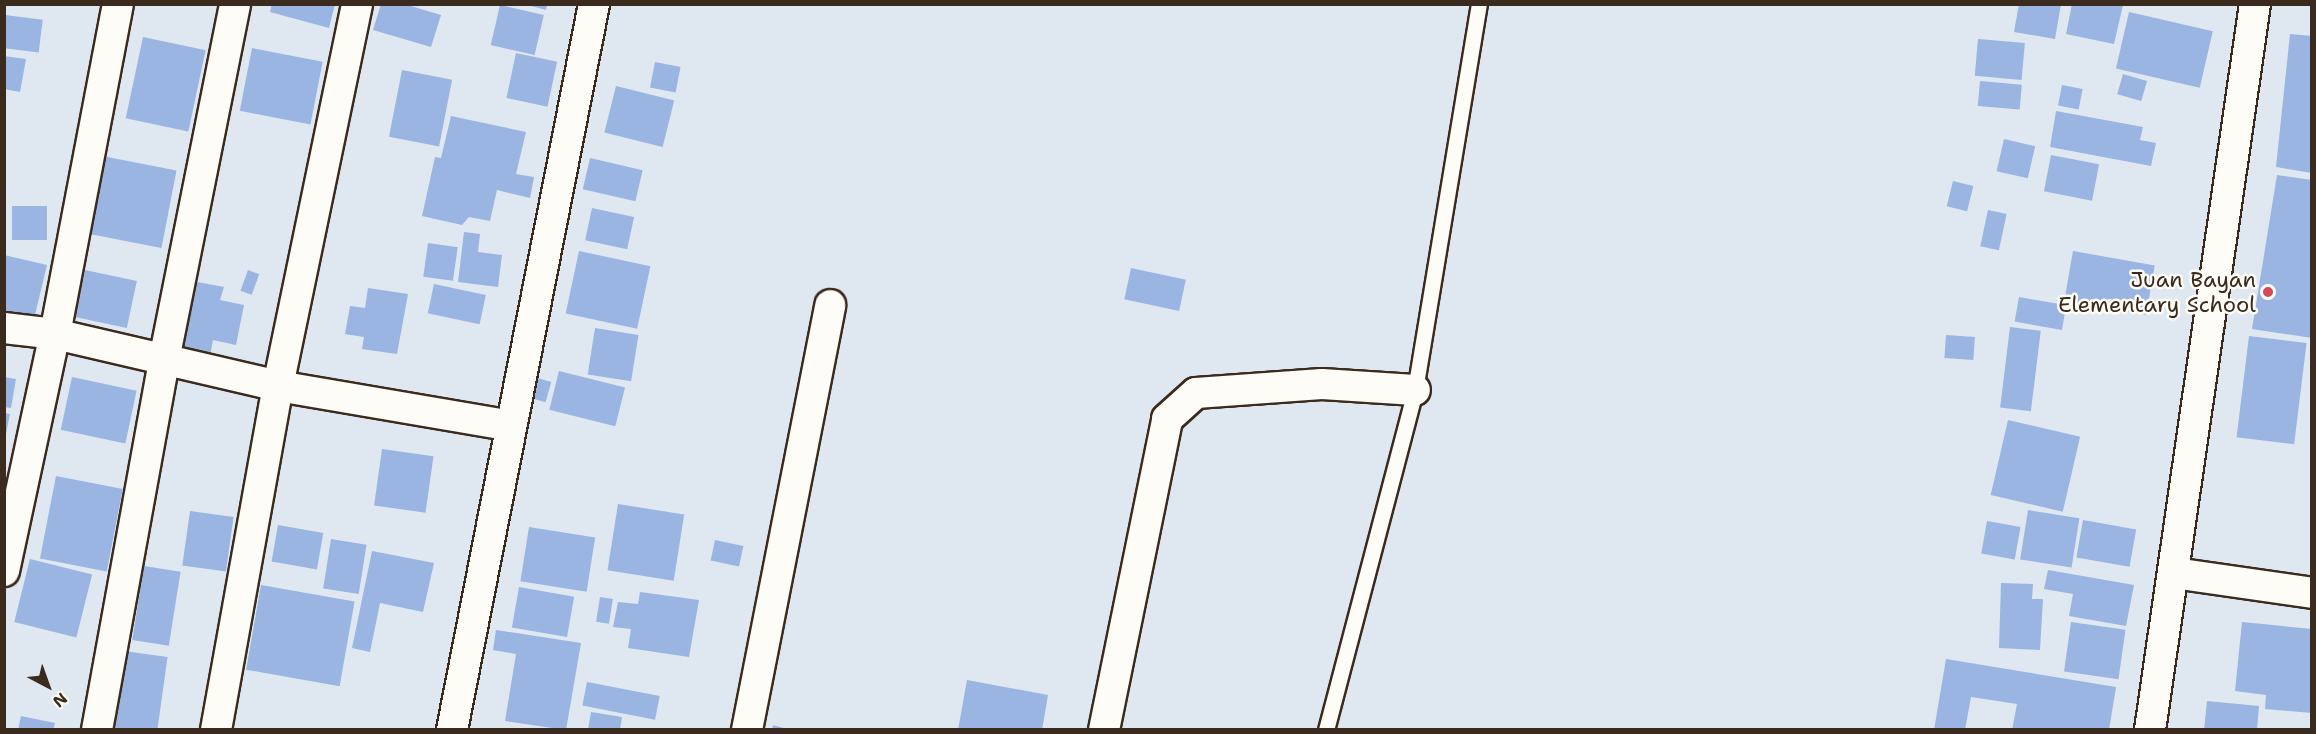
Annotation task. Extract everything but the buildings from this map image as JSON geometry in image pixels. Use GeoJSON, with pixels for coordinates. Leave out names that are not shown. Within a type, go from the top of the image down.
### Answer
{"type":"FeatureCollection","features":[{"type":"Feature","properties":{"kind":"street"},"geometry":{"type":"LineString","coordinates":[[4,571],[55,334],[118,4]]}},
{"type":"Feature","properties":{"kind":"street"},"geometry":{"type":"LineString","coordinates":[[97,729],[164,360],[235,4]]}},
{"type":"Feature","properties":{"kind":"street"},"geometry":{"type":"LineString","coordinates":[[216,729],[278,386],[357,4]]}},
{"type":"Feature","properties":{"kind":"street"},"geometry":{"type":"LineString","coordinates":[[452,729],[594,4]]}},
{"type":"Feature","properties":{"kind":"street"},"geometry":{"type":"LineString","coordinates":[[2150,729],[2255,4]]}},
{"type":"Feature","properties":{"kind":"street"},"geometry":{"type":"LineString","coordinates":[[747,729],[830,306]]}},
{"type":"Feature","properties":{"kind":"street"},"geometry":{"type":"LineString","coordinates":[[4,328],[55,334],[278,386],[511,426]]}},
{"type":"Feature","properties":{"kind":"street"},"geometry":{"type":"LineString","coordinates":[[1104,729],[1167,419],[1196,393],[1322,384],[1415,390]]}},
{"type":"Feature","properties":{"kind":"street"},"geometry":{"type":"LineString","coordinates":[[2174,573],[2312,593]]}},
{"type":"Feature","properties":{"kind":"lane"},"geometry":{"type":"LineString","coordinates":[[1326,729],[1415,390],[1479,4]]}},
{"type":"Feature","properties":{"kind":"place","name":"Juan Bayan Elementary School"},"geometry":{"type":"Point","coordinates":[2268,292]}}]}
